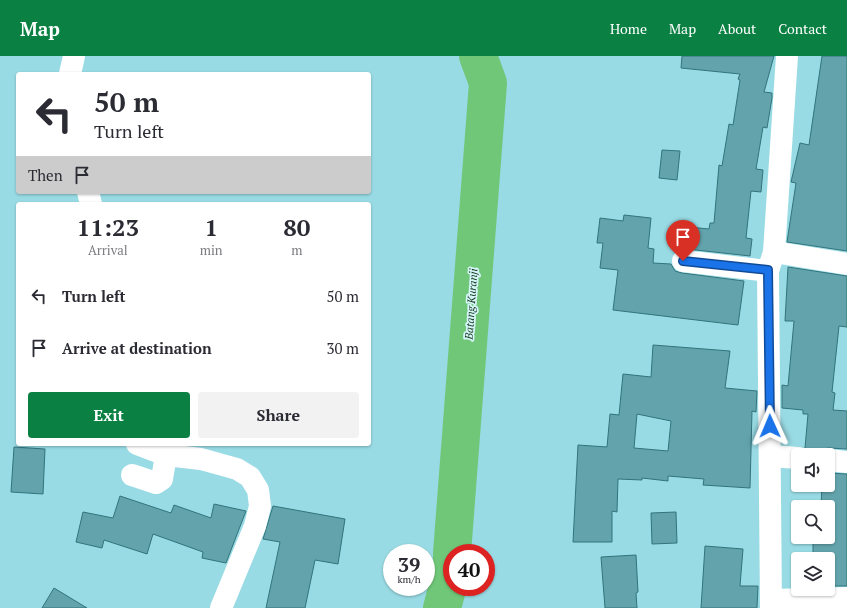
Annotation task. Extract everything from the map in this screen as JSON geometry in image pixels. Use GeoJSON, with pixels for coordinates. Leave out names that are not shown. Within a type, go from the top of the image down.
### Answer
{"type":"FeatureCollection","features":[{"type":"Feature","properties":{"kind":"street"},"geometry":{"type":"LineString","coordinates":[[70,72],[74,56]]}},
{"type":"Feature","properties":{"kind":"street"},"geometry":{"type":"LineString","coordinates":[[787,56],[771,262],[771,604],[847,598]]}},
{"type":"Feature","properties":{"kind":"street"},"geometry":{"type":"LineString","coordinates":[[683,261],[847,264]]}},
{"type":"Feature","properties":{"kind":"street"},"geometry":{"type":"LineString","coordinates":[[142,446],[166,455],[202,459],[237,469],[250,477],[258,490],[260,506],[255,526],[222,608]]}},
{"type":"Feature","properties":{"kind":"street"},"geometry":{"type":"LineString","coordinates":[[132,475],[156,483],[162,480],[166,455]]}},
{"type":"Feature","properties":{"kind":"street"},"geometry":{"type":"LineString","coordinates":[[770,456],[791,458]]}},
{"type":"Feature","properties":{"kind":"street"},"geometry":{"type":"LineString","coordinates":[[835,461],[847,462]]}},
{"type":"Feature","properties":{"kind":"building"},"geometry":{"type":"Polygon","coordinates":[[[682,56],[774,56],[764,92],[772,93],[772,98],[767,128],[763,127],[756,169],[763,170],[761,192],[751,191],[746,238],[752,239],[750,256],[687,249],[689,227],[709,229],[710,223],[714,223],[719,165],[722,166],[729,124],[733,125],[740,80],[738,79],[740,74],[681,68],[682,56]]]}},
{"type":"Feature","properties":{"kind":"building"},"geometry":{"type":"Polygon","coordinates":[[[822,56],[847,56],[847,251],[787,242],[796,183],[791,182],[800,143],[809,145],[822,56]]]}},
{"type":"Feature","properties":{"kind":"building"},"geometry":{"type":"Polygon","coordinates":[[[662,150],[680,151],[677,180],[659,178],[662,150]]]}},
{"type":"Feature","properties":{"kind":"building"},"geometry":{"type":"Polygon","coordinates":[[[624,215],[651,218],[648,248],[654,249],[653,263],[671,264],[675,271],[682,273],[744,281],[738,325],[613,310],[618,270],[600,268],[603,243],[597,243],[600,218],[623,221],[624,215]]]}},
{"type":"Feature","properties":{"kind":"building"},"geometry":{"type":"Polygon","coordinates":[[[788,267],[847,276],[847,327],[839,326],[832,392],[835,393],[833,410],[847,411],[847,449],[805,448],[808,414],[803,414],[803,410],[782,408],[782,385],[788,386],[794,321],[785,321],[788,267]]]}},
{"type":"Feature","properties":{"kind":"building"},"geometry":{"type":"Polygon","coordinates":[[[653,345],[730,351],[725,388],[757,391],[756,412],[752,411],[750,488],[703,485],[704,479],[668,476],[668,481],[642,478],[642,480],[618,479],[617,512],[612,511],[612,542],[573,542],[578,445],[607,447],[610,414],[619,415],[623,374],[651,377],[653,345]],[[637,414],[634,448],[668,451],[671,421],[637,414]]]}},
{"type":"Feature","properties":{"kind":"building"},"geometry":{"type":"Polygon","coordinates":[[[14,447],[45,449],[43,494],[11,492],[14,447]]]}},
{"type":"Feature","properties":{"kind":"building"},"geometry":{"type":"Polygon","coordinates":[[[835,473],[847,474],[847,586],[835,586],[835,552],[813,552],[813,544],[835,544],[835,500],[821,500],[822,492],[835,492],[835,473]]]}},
{"type":"Feature","properties":{"kind":"building"},"geometry":{"type":"Polygon","coordinates":[[[120,496],[171,513],[174,505],[211,518],[214,504],[246,511],[226,563],[202,558],[203,552],[153,534],[147,554],[104,540],[102,548],[76,542],[83,512],[113,518],[120,496]]]}},
{"type":"Feature","properties":{"kind":"building"},"geometry":{"type":"Polygon","coordinates":[[[273,506],[345,519],[338,564],[315,560],[305,608],[266,608],[280,542],[263,539],[273,506]]]}},
{"type":"Feature","properties":{"kind":"building"},"geometry":{"type":"Polygon","coordinates":[[[676,512],[677,543],[652,544],[651,513],[676,512]]]}},
{"type":"Feature","properties":{"kind":"building"},"geometry":{"type":"Polygon","coordinates":[[[705,546],[743,549],[740,586],[758,586],[757,608],[701,608],[705,546]]]}},
{"type":"Feature","properties":{"kind":"building"},"geometry":{"type":"Polygon","coordinates":[[[636,555],[638,592],[636,593],[637,608],[605,608],[601,557],[636,555]]]}},
{"type":"Feature","properties":{"kind":"building"},"geometry":{"type":"Polygon","coordinates":[[[54,588],[87,608],[42,608],[54,588]]]}},
{"type":"Feature","properties":{"kind":"waterway","name":"Batang Kuranji"},"geometry":{"type":"LineString","coordinates":[[453,544],[488,83],[478,56]]}},
{"type":"Feature","properties":{"kind":"waterway","name":"Batang Kuranji"},"geometry":{"type":"LineString","coordinates":[[442,608],[445,596]]}},
{"type":"Feature","properties":{"kind":"route"},"geometry":{"type":"LineString","coordinates":[[683,261],[768,270],[770,426]]}}]}
